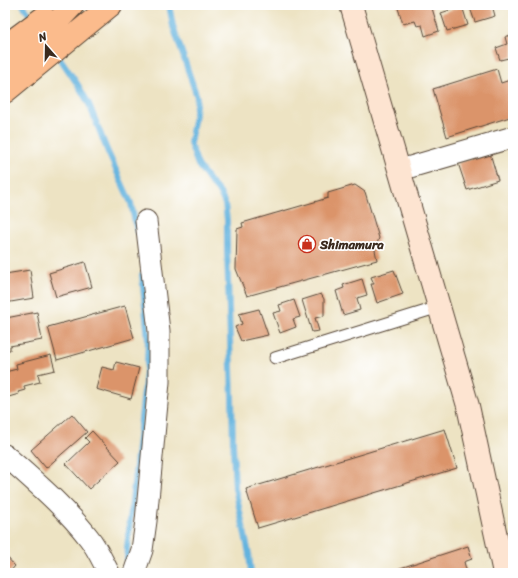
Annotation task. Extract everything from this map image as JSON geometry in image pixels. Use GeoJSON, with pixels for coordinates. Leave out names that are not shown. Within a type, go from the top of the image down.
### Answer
{"type":"FeatureCollection","features":[{"type":"Feature","properties":{"kind":"highway"},"geometry":{"type":"LineString","coordinates":[[5,46],[60,5]]}},
{"type":"Feature","properties":{"kind":"highway"},"geometry":{"type":"LineString","coordinates":[[5,70],[56,23],[73,5]]}},
{"type":"Feature","properties":{"kind":"highway"},"geometry":{"type":"LineString","coordinates":[[5,92],[110,5]]}},
{"type":"Feature","properties":{"kind":"street"},"geometry":{"type":"LineString","coordinates":[[351,5],[468,406],[504,573]]}},
{"type":"Feature","properties":{"kind":"street"},"geometry":{"type":"LineString","coordinates":[[400,170],[513,137]]}},
{"type":"Feature","properties":{"kind":"street"},"geometry":{"type":"LineString","coordinates":[[134,573],[143,543],[159,382],[159,331],[146,221]]}},
{"type":"Feature","properties":{"kind":"street"},"geometry":{"type":"LineString","coordinates":[[5,455],[72,518],[90,539],[109,573]]}},
{"type":"Feature","properties":{"kind":"lane"},"geometry":{"type":"LineString","coordinates":[[275,358],[439,307]]}},
{"type":"Feature","properties":{"kind":"building"},"geometry":{"type":"Polygon","coordinates":[[[397,5],[431,5],[439,31],[425,36],[422,25],[417,26],[415,21],[403,24],[397,5]]]}},
{"type":"Feature","properties":{"kind":"building"},"geometry":{"type":"Polygon","coordinates":[[[469,5],[492,5],[495,16],[475,22],[469,5]]]}},
{"type":"Feature","properties":{"kind":"building"},"geometry":{"type":"Polygon","coordinates":[[[462,6],[468,25],[447,31],[441,13],[462,6]]]}},
{"type":"Feature","properties":{"kind":"building"},"geometry":{"type":"Polygon","coordinates":[[[513,34],[513,57],[500,60],[496,48],[507,44],[505,37],[513,34]]]}},
{"type":"Feature","properties":{"kind":"building"},"geometry":{"type":"Polygon","coordinates":[[[497,69],[501,83],[513,79],[513,116],[447,137],[433,89],[497,69]]]}},
{"type":"Feature","properties":{"kind":"building"},"geometry":{"type":"Polygon","coordinates":[[[490,153],[498,180],[467,190],[458,163],[490,153]]]}},
{"type":"Feature","properties":{"kind":"building","name":"Shimamura"},"geometry":{"type":"Polygon","coordinates":[[[355,185],[365,192],[379,238],[375,250],[377,260],[247,296],[236,269],[237,229],[243,227],[242,223],[328,198],[328,193],[355,185]]]}},
{"type":"Feature","properties":{"kind":"building"},"geometry":{"type":"Polygon","coordinates":[[[85,262],[92,287],[56,297],[49,273],[85,262]]]}},
{"type":"Feature","properties":{"kind":"building"},"geometry":{"type":"Polygon","coordinates":[[[30,270],[34,298],[5,303],[5,274],[30,270]]]}},
{"type":"Feature","properties":{"kind":"building"},"geometry":{"type":"Polygon","coordinates":[[[394,270],[403,294],[377,303],[371,284],[374,284],[371,277],[394,270]]]}},
{"type":"Feature","properties":{"kind":"building"},"geometry":{"type":"Polygon","coordinates":[[[362,279],[367,295],[357,298],[360,310],[343,315],[336,291],[344,288],[343,285],[362,279]]]}},
{"type":"Feature","properties":{"kind":"building"},"geometry":{"type":"Polygon","coordinates":[[[321,294],[324,299],[324,316],[315,318],[319,331],[312,332],[302,300],[321,294]]]}},
{"type":"Feature","properties":{"kind":"building"},"geometry":{"type":"Polygon","coordinates":[[[294,300],[300,317],[293,319],[296,327],[280,333],[273,313],[281,311],[279,305],[294,300]]]}},
{"type":"Feature","properties":{"kind":"building"},"geometry":{"type":"Polygon","coordinates":[[[125,306],[134,338],[57,360],[48,327],[125,306]]]}},
{"type":"Feature","properties":{"kind":"building"},"geometry":{"type":"Polygon","coordinates":[[[259,309],[268,335],[241,341],[235,327],[242,324],[239,314],[259,309]]]}},
{"type":"Feature","properties":{"kind":"building"},"geometry":{"type":"Polygon","coordinates":[[[37,312],[42,340],[10,346],[10,350],[5,350],[5,329],[7,328],[6,318],[37,312]]]}},
{"type":"Feature","properties":{"kind":"building"},"geometry":{"type":"Polygon","coordinates":[[[51,355],[55,370],[38,374],[40,382],[24,386],[25,390],[18,392],[19,394],[5,398],[5,372],[17,369],[16,364],[51,355]]]}},
{"type":"Feature","properties":{"kind":"building"},"geometry":{"type":"Polygon","coordinates":[[[116,362],[139,368],[131,399],[96,389],[102,367],[114,370],[116,362]]]}},
{"type":"Feature","properties":{"kind":"building"},"geometry":{"type":"Polygon","coordinates":[[[72,414],[87,432],[46,468],[31,450],[72,414]]]}},
{"type":"Feature","properties":{"kind":"building"},"geometry":{"type":"Polygon","coordinates":[[[445,429],[457,468],[258,528],[246,489],[445,429]]]}},
{"type":"Feature","properties":{"kind":"building"},"geometry":{"type":"Polygon","coordinates":[[[92,431],[120,461],[89,489],[66,464],[89,442],[85,438],[92,431]]]}},
{"type":"Feature","properties":{"kind":"building"},"geometry":{"type":"Polygon","coordinates":[[[468,546],[472,559],[464,562],[467,573],[385,573],[468,546]]]}},
{"type":"Feature","properties":{"kind":"building"},"geometry":{"type":"Polygon","coordinates":[[[5,555],[15,566],[9,573],[5,573],[5,555]]]}},
{"type":"Feature","properties":{"kind":"waterway"},"geometry":{"type":"LineString","coordinates":[[23,5],[33,20]]}},
{"type":"Feature","properties":{"kind":"waterway"},"geometry":{"type":"LineString","coordinates":[[169,5],[173,26],[197,97],[190,143],[198,165],[220,193],[225,204],[227,220],[235,488],[249,554],[251,573]]}},
{"type":"Feature","properties":{"kind":"waterway"},"geometry":{"type":"LineString","coordinates":[[57,54],[89,104],[107,150],[131,203],[137,232]]}},
{"type":"Feature","properties":{"kind":"waterway"},"geometry":{"type":"LineString","coordinates":[[127,567],[127,548],[147,364],[148,339],[142,275]]}},
{"type":"Feature","properties":{"kind":"place","name":"Shimamura"},"geometry":{"type":"Point","coordinates":[307,244]}}]}
